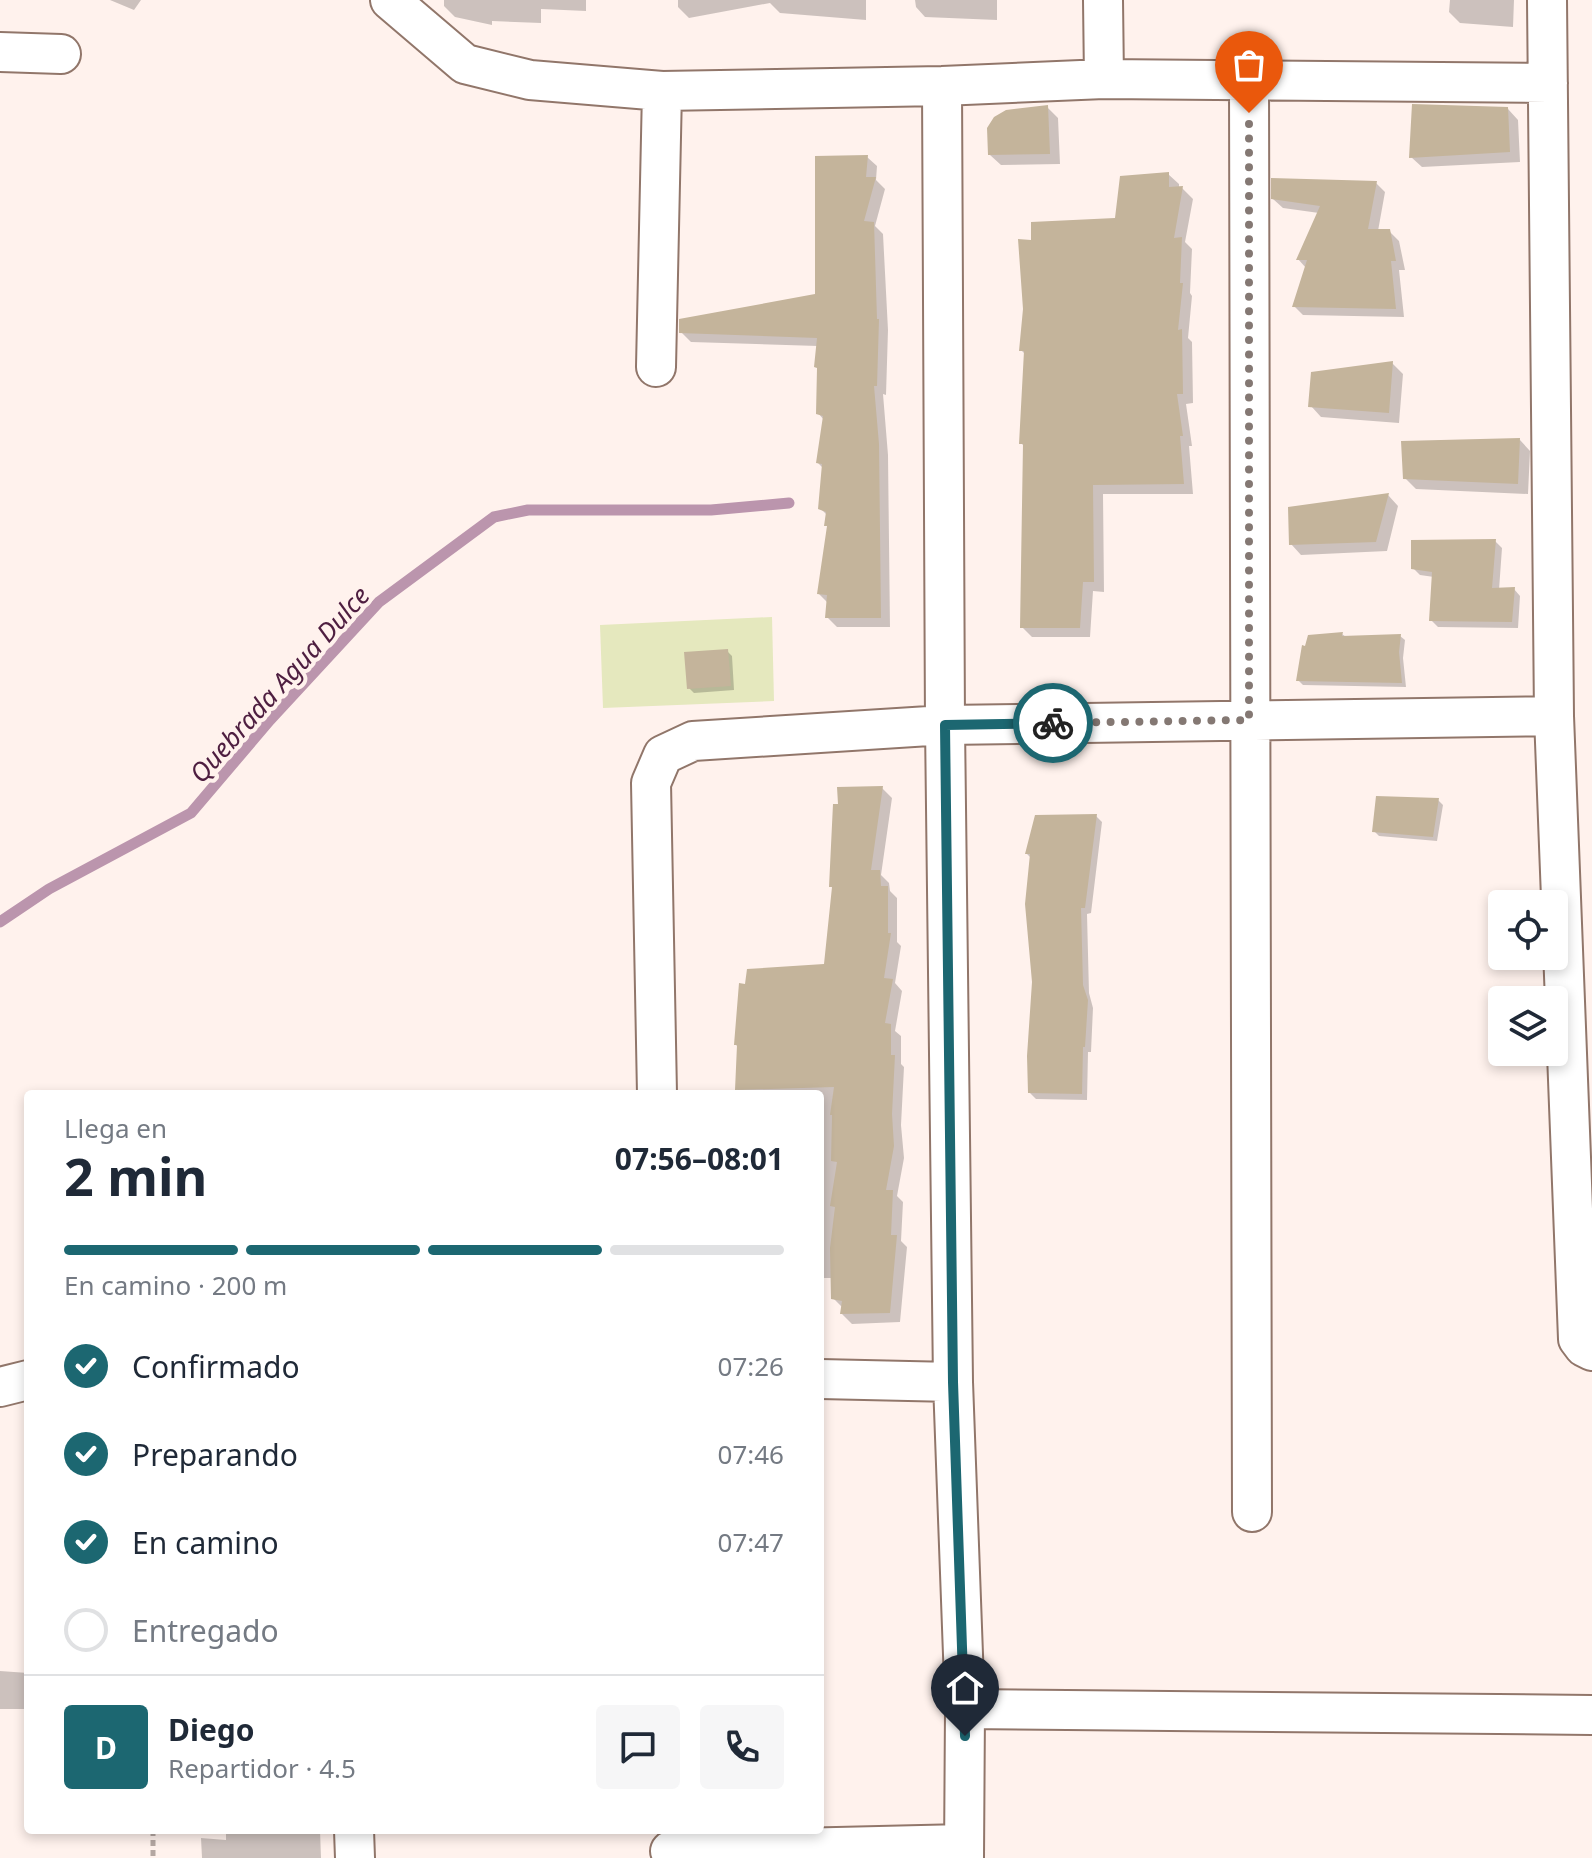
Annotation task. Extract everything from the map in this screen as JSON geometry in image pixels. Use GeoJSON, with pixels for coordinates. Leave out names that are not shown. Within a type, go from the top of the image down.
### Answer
{"type":"FeatureCollection","features":[{"type":"Feature","properties":{"kind":"street"},"geometry":{"type":"LineString","coordinates":[[390,0],[465,64],[530,80],[662,91],[942,86],[1104,79],[1548,83]]}},
{"type":"Feature","properties":{"kind":"street"},"geometry":{"type":"LineString","coordinates":[[1103,0],[1104,79]]}},
{"type":"Feature","properties":{"kind":"street"},"geometry":{"type":"LineString","coordinates":[[1547,0],[1554,716],[1578,1339],[1592,1351]]}},
{"type":"Feature","properties":{"kind":"street"},"geometry":{"type":"LineString","coordinates":[[0,52],[61,54]]}},
{"type":"Feature","properties":{"kind":"street"},"geometry":{"type":"LineString","coordinates":[[1249,81],[1252,1512]]}},
{"type":"Feature","properties":{"kind":"street"},"geometry":{"type":"LineString","coordinates":[[669,1846],[964,1851],[965,1709],[953,1382],[945,725],[942,86]]}},
{"type":"Feature","properties":{"kind":"street"},"geometry":{"type":"LineString","coordinates":[[656,367],[662,91]]}},
{"type":"Feature","properties":{"kind":"street"},"geometry":{"type":"LineString","coordinates":[[657,1090],[651,783],[663,755],[693,741],[945,725],[1554,716]]}},
{"type":"Feature","properties":{"kind":"street"},"geometry":{"type":"LineString","coordinates":[[824,1379],[953,1382]]}},
{"type":"Feature","properties":{"kind":"street"},"geometry":{"type":"LineString","coordinates":[[0,1387],[24,1381]]}},
{"type":"Feature","properties":{"kind":"street"},"geometry":{"type":"LineString","coordinates":[[965,1709],[1592,1715]]}},
{"type":"Feature","properties":{"kind":"street"},"geometry":{"type":"LineString","coordinates":[[354,1834],[355,1858]]}},
{"type":"Feature","properties":{"kind":"path"},"geometry":{"type":"LineString","coordinates":[[153,1834],[153,1858]]}},
{"type":"Feature","properties":{"kind":"green space"},"geometry":{"type":"Polygon","coordinates":[[[772,617],[774,701],[603,708],[600,625],[772,617]]]}},
{"type":"Feature","properties":{"kind":"building"},"geometry":{"type":"Polygon","coordinates":[[[1412,104],[1508,107],[1510,152],[1409,158],[1412,104]]]}},
{"type":"Feature","properties":{"kind":"building"},"geometry":{"type":"Polygon","coordinates":[[[1048,105],[1050,154],[988,155],[987,128],[994,117],[1006,110],[1048,105]]]}},
{"type":"Feature","properties":{"kind":"building"},"geometry":{"type":"Polygon","coordinates":[[[868,155],[866,177],[876,177],[864,221],[874,222],[879,319],[877,386],[874,386],[879,444],[881,618],[825,618],[827,595],[817,594],[827,526],[824,526],[826,512],[818,509],[822,464],[816,463],[823,416],[816,414],[817,368],[814,367],[817,338],[679,333],[679,319],[815,294],[815,156],[868,155]]]}},
{"type":"Feature","properties":{"kind":"building"},"geometry":{"type":"Polygon","coordinates":[[[1169,172],[1169,187],[1183,186],[1174,238],[1182,237],[1180,283],[1183,283],[1178,330],[1182,329],[1183,394],[1177,394],[1183,436],[1180,436],[1184,484],[1093,485],[1094,582],[1083,582],[1080,628],[1020,628],[1023,444],[1019,444],[1024,351],[1019,351],[1023,309],[1018,239],[1031,240],[1031,222],[1115,218],[1120,176],[1169,172]]]}},
{"type":"Feature","properties":{"kind":"building"},"geometry":{"type":"Polygon","coordinates":[[[1271,178],[1377,181],[1368,229],[1390,229],[1396,261],[1391,261],[1396,309],[1292,307],[1307,260],[1296,260],[1320,206],[1271,199],[1271,178]]]}},
{"type":"Feature","properties":{"kind":"building"},"geometry":{"type":"Polygon","coordinates":[[[1393,361],[1389,413],[1308,407],[1311,372],[1393,361]]]}},
{"type":"Feature","properties":{"kind":"building"},"geometry":{"type":"Polygon","coordinates":[[[1520,438],[1518,484],[1403,479],[1401,441],[1520,438]]]}},
{"type":"Feature","properties":{"kind":"building"},"geometry":{"type":"Polygon","coordinates":[[[1389,493],[1376,542],[1289,545],[1288,507],[1389,493]]]}},
{"type":"Feature","properties":{"kind":"building"},"geometry":{"type":"Polygon","coordinates":[[[1496,539],[1492,588],[1515,587],[1512,622],[1429,621],[1432,572],[1411,569],[1411,540],[1496,539]]]}},
{"type":"Feature","properties":{"kind":"building"},"geometry":{"type":"Polygon","coordinates":[[[1343,632],[1342,636],[1401,634],[1402,683],[1296,681],[1302,645],[1305,646],[1308,635],[1343,632]]]}},
{"type":"Feature","properties":{"kind":"building"},"geometry":{"type":"Polygon","coordinates":[[[728,649],[731,686],[687,689],[684,652],[728,649]]]}},
{"type":"Feature","properties":{"kind":"building"},"geometry":{"type":"Polygon","coordinates":[[[883,786],[871,870],[880,870],[881,886],[888,886],[888,933],[891,933],[884,978],[893,979],[885,1023],[891,1024],[891,1055],[895,1055],[894,1146],[886,1190],[893,1190],[891,1235],[897,1235],[890,1313],[840,1314],[842,1301],[831,1299],[830,1248],[835,1207],[830,1206],[837,1162],[831,1161],[830,1115],[834,1087],[735,1090],[737,1045],[734,1045],[739,983],[745,984],[747,969],[824,964],[832,887],[829,887],[833,804],[838,804],[837,787],[883,786]]]}},
{"type":"Feature","properties":{"kind":"building"},"geometry":{"type":"Polygon","coordinates":[[[1376,796],[1439,798],[1433,837],[1372,832],[1376,796]]]}},
{"type":"Feature","properties":{"kind":"building"},"geometry":{"type":"Polygon","coordinates":[[[1097,814],[1085,908],[1081,908],[1083,985],[1088,1000],[1082,1094],[1028,1093],[1032,982],[1025,904],[1030,854],[1025,854],[1035,815],[1097,814]]]}},
{"type":"Feature","properties":{"kind":"waterway","name":"Quebrada Agua Dulce"},"geometry":{"type":"LineString","coordinates":[[0,922],[49,889],[191,813],[270,720],[379,602],[494,517],[528,510],[711,510],[789,503]]}},
{"type":"Feature","properties":{"kind":"way so far"},"geometry":{"type":"LineString","coordinates":[[1053,723],[1249,720],[1249,113]]}},
{"type":"Feature","properties":{"kind":"route"},"geometry":{"type":"LineString","coordinates":[[965,1736],[953,1382],[945,725],[1053,723]]}}]}
